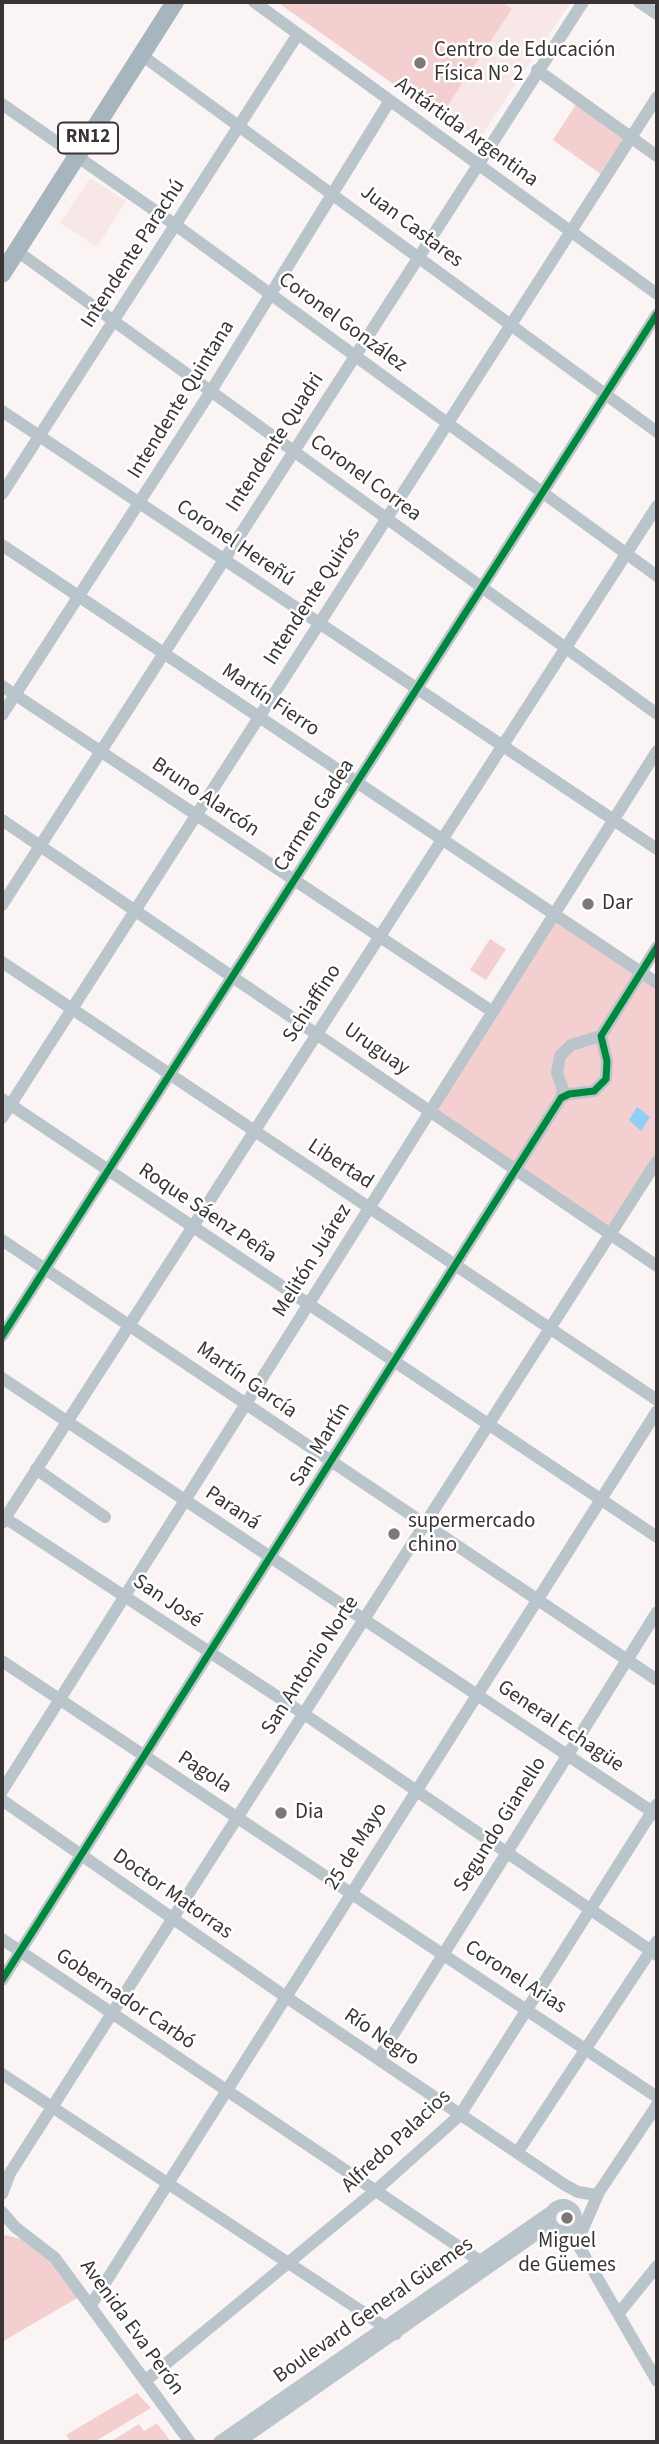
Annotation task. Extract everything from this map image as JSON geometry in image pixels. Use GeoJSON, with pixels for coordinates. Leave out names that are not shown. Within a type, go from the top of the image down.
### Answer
{"type":"FeatureCollection","features":[{"type":"Feature","properties":{"kind":"highway","name":"RN12"},"geometry":{"type":"LineString","coordinates":[[2,274],[175,2]]}},
{"type":"Feature","properties":{"kind":"street","name":"Antártida Argentina"},"geometry":{"type":"LineString","coordinates":[[254,2],[657,294]]}},
{"type":"Feature","properties":{"kind":"street","name":"Intendente Quadri"},"geometry":{"type":"LineString","coordinates":[[2,905],[356,356],[476,164],[583,2]]}},
{"type":"Feature","properties":{"kind":"street"},"geometry":{"type":"LineString","coordinates":[[639,2],[657,14]]}},
{"type":"Feature","properties":{"kind":"street","name":"Intendente Parachú"},"geometry":{"type":"LineString","coordinates":[[2,494],[177,226],[298,34]]}},
{"type":"Feature","properties":{"kind":"street","name":"Juan Castares"},"geometry":{"type":"LineString","coordinates":[[141,54],[657,432]]}},
{"type":"Feature","properties":{"kind":"street"},"geometry":{"type":"LineString","coordinates":[[537,71],[657,156]]}},
{"type":"Feature","properties":{"kind":"street","name":"Intendente Quirós"},"geometry":{"type":"LineString","coordinates":[[2,1118],[6,1101],[72,1009],[657,97]]}},
{"type":"Feature","properties":{"kind":"street","name":"Intendente Quintana"},"geometry":{"type":"LineString","coordinates":[[2,715],[211,391],[389,102]]}},
{"type":"Feature","properties":{"kind":"street","name":"Coronel González"},"geometry":{"type":"LineString","coordinates":[[2,104],[177,226],[657,576]]}},
{"type":"Feature","properties":{"kind":"street","name":"Coronel Correa"},"geometry":{"type":"LineString","coordinates":[[17,251],[657,714]]}},
{"type":"Feature","properties":{"kind":"street","name":"Carmen Gadea"},"geometry":{"type":"LineString","coordinates":[[2,1336],[657,314]]}},
{"type":"Feature","properties":{"kind":"street","name":"Coronel Hereñú"},"geometry":{"type":"LineString","coordinates":[[2,411],[615,818],[657,849]]}},
{"type":"Feature","properties":{"kind":"street","name":"Schiaffino"},"geometry":{"type":"LineString","coordinates":[[3,1519],[657,506]]}},
{"type":"Feature","properties":{"kind":"street","name":"Martín Fierro"},"geometry":{"type":"LineString","coordinates":[[2,545],[657,983]]}},
{"type":"Feature","properties":{"kind":"street","name":"Bruno Alarcón"},"geometry":{"type":"LineString","coordinates":[[2,686],[493,1012]]}},
{"type":"Feature","properties":{"kind":"street","name":"Melitón Juárez"},"geometry":{"type":"LineString","coordinates":[[2,1791],[657,751]]}},
{"type":"Feature","properties":{"kind":"street","name":"Uruguay"},"geometry":{"type":"LineString","coordinates":[[2,820],[657,1266]]}},
{"type":"Feature","properties":{"kind":"street"},"geometry":{"type":"LineString","coordinates":[[601,1036],[607,1061],[606,1079],[594,1091],[569,1094],[561,1098],[561,1082],[557,1073],[559,1056],[571,1045],[601,1036],[657,947]]}},
{"type":"Feature","properties":{"kind":"street","name":"Libertad"},"geometry":{"type":"LineString","coordinates":[[2,962],[657,1400]]}},
{"type":"Feature","properties":{"kind":"street","name":"San Martín"},"geometry":{"type":"LineString","coordinates":[[2,1980],[561,1098]]}},
{"type":"Feature","properties":{"kind":"street","name":"Roque Sáenz Peña"},"geometry":{"type":"LineString","coordinates":[[6,1101],[657,1537]]}},
{"type":"Feature","properties":{"kind":"street","name":"San Antonio Norte"},"geometry":{"type":"LineString","coordinates":[[2,2194],[10,2173],[657,1161]]}},
{"type":"Feature","properties":{"kind":"street","name":"Martín García"},"geometry":{"type":"LineString","coordinates":[[2,1241],[130,1324],[330,1462],[426,1523],[657,1680]]}},
{"type":"Feature","properties":{"kind":"street","name":"Paraná"},"geometry":{"type":"LineString","coordinates":[[2,1378],[477,1695]]}},
{"type":"Feature","properties":{"kind":"street","name":"25 de Mayo"},"geometry":{"type":"LineString","coordinates":[[91,2305],[657,1412]]}},
{"type":"Feature","properties":{"kind":"street"},"geometry":{"type":"LineString","coordinates":[[36,1469],[105,1517]]}},
{"type":"Feature","properties":{"kind":"street","name":"San José"},"geometry":{"type":"LineString","coordinates":[[3,1519],[125,1595],[304,1714],[589,1910],[655,1949]]}},
{"type":"Feature","properties":{"kind":"street","name":"Segundo Gianello"},"geometry":{"type":"LineString","coordinates":[[378,2059],[657,1612]]}},
{"type":"Feature","properties":{"kind":"street","name":"Pagola"},"geometry":{"type":"LineString","coordinates":[[2,1661],[351,1893]]}},
{"type":"Feature","properties":{"kind":"street","name":"General Echagüe"},"geometry":{"type":"LineString","coordinates":[[477,1695],[656,1810]]}},
{"type":"Feature","properties":{"kind":"street","name":"Doctor Matorras"},"geometry":{"type":"LineString","coordinates":[[2,1800],[286,1997]]}},
{"type":"Feature","properties":{"kind":"street","name":"Alfredo Palacios"},"geometry":{"type":"LineString","coordinates":[[145,2381],[374,2192],[460,2115],[589,1910],[656,1810]]}},
{"type":"Feature","properties":{"kind":"street","name":"Coronel Arias"},"geometry":{"type":"LineString","coordinates":[[351,1893],[657,2097]]}},
{"type":"Feature","properties":{"kind":"street","name":"Gobernador Carbó"},"geometry":{"type":"LineString","coordinates":[[2,1939],[483,2265]]}},
{"type":"Feature","properties":{"kind":"street"},"geometry":{"type":"LineString","coordinates":[[517,2153],[655,1949]]}},
{"type":"Feature","properties":{"kind":"street","name":"Río Negro"},"geometry":{"type":"LineString","coordinates":[[286,1997],[517,2153],[578,2192],[597,2196]]}},
{"type":"Feature","properties":{"kind":"street"},"geometry":{"type":"LineString","coordinates":[[2,2074],[390,2331]]}},
{"type":"Feature","properties":{"kind":"street"},"geometry":{"type":"LineString","coordinates":[[577,2242],[597,2196],[657,2105]]}},
{"type":"Feature","properties":{"kind":"street"},"geometry":{"type":"LineString","coordinates":[[569,2229],[576,2217],[578,2192]]}},
{"type":"Feature","properties":{"kind":"street","name":"Boulevard General Güemes"},"geometry":{"type":"LineString","coordinates":[[239,2442],[554,2214],[578,2192]]}},
{"type":"Feature","properties":{"kind":"street"},"geometry":{"type":"LineString","coordinates":[[569,2229],[558,2230],[554,2214],[570,2207],[576,2217]]}},
{"type":"Feature","properties":{"kind":"street","name":"Avenida Eva Perón"},"geometry":{"type":"LineString","coordinates":[[2,2212],[15,2227],[55,2258],[190,2442]]}},
{"type":"Feature","properties":{"kind":"street","name":"Avenida Eva Perón"},"geometry":{"type":"LineString","coordinates":[[2,2228],[35,2241]]}},
{"type":"Feature","properties":{"kind":"street"},"geometry":{"type":"LineString","coordinates":[[569,2229],[657,2381]]}},
{"type":"Feature","properties":{"kind":"street"},"geometry":{"type":"LineString","coordinates":[[619,2313],[657,2266]]}},
{"type":"Feature","properties":{"kind":"street","name":"Boulevard General Güemes"},"geometry":{"type":"LineString","coordinates":[[219,2442],[390,2331]]}},
{"type":"Feature","properties":{"kind":"shaded area","name":"Centro de Educación Física Nº 2"},"geometry":{"type":"Polygon","coordinates":[[[277,2],[502,2],[512,9],[440,117],[277,2]]]}},
{"type":"Feature","properties":{"kind":"shaded area"},"geometry":{"type":"Polygon","coordinates":[[[502,2],[571,2],[477,142],[440,117],[512,9],[502,2]]]}},
{"type":"Feature","properties":{"kind":"shaded area"},"geometry":{"type":"Polygon","coordinates":[[[579,100],[631,137],[605,177],[553,140],[579,100]]]}},
{"type":"Feature","properties":{"kind":"shaded area"},"geometry":{"type":"Polygon","coordinates":[[[90,178],[126,201],[97,247],[60,223],[90,178]]]}},
{"type":"Feature","properties":{"kind":"shaded area"},"geometry":{"type":"Polygon","coordinates":[[[554,914],[657,983],[657,1161],[609,1234],[430,1111],[554,914]]]}},
{"type":"Feature","properties":{"kind":"shaded area"},"geometry":{"type":"Polygon","coordinates":[[[490,939],[506,949],[486,980],[470,970],[490,939]]]}},
{"type":"Feature","properties":{"kind":"shaded area"},"geometry":{"type":"Polygon","coordinates":[[[2,2236],[21,2239],[52,2263],[79,2297],[2,2342],[2,2236]]]}},
{"type":"Feature","properties":{"kind":"shaded area"},"geometry":{"type":"Polygon","coordinates":[[[137,2393],[151,2408],[94,2442],[71,2442],[66,2435],[137,2393]]]}},
{"type":"Feature","properties":{"kind":"shaded area"},"geometry":{"type":"Polygon","coordinates":[[[157,2423],[171,2442],[110,2442],[139,2424],[144,2431],[157,2423]]]}},
{"type":"Feature","properties":{"kind":"water"},"geometry":{"type":"Polygon","coordinates":[[[637,1107],[650,1117],[641,1131],[629,1120],[637,1107]]]}},
{"type":"Feature","properties":{"kind":"cycle path"},"geometry":{"type":"LineString","coordinates":[[2,1336],[657,314]]}},
{"type":"Feature","properties":{"kind":"cycle path"},"geometry":{"type":"LineString","coordinates":[[2,1980],[561,1098],[569,1094],[594,1091],[606,1079],[607,1061],[601,1036],[657,947]]}},
{"type":"Feature","properties":{"kind":"place","name":"Centro de Educación Física Nº 2"},"geometry":{"type":"Point","coordinates":[420,63]}},
{"type":"Feature","properties":{"kind":"place","name":"Dar"},"geometry":{"type":"Point","coordinates":[588,904]}},
{"type":"Feature","properties":{"kind":"place","name":"supermercado chino"},"geometry":{"type":"Point","coordinates":[394,1534]}},
{"type":"Feature","properties":{"kind":"place","name":"Dia"},"geometry":{"type":"Point","coordinates":[281,1813]}},
{"type":"Feature","properties":{"kind":"place","name":"Miguel de Güemes"},"geometry":{"type":"Point","coordinates":[567,2218]}}]}
